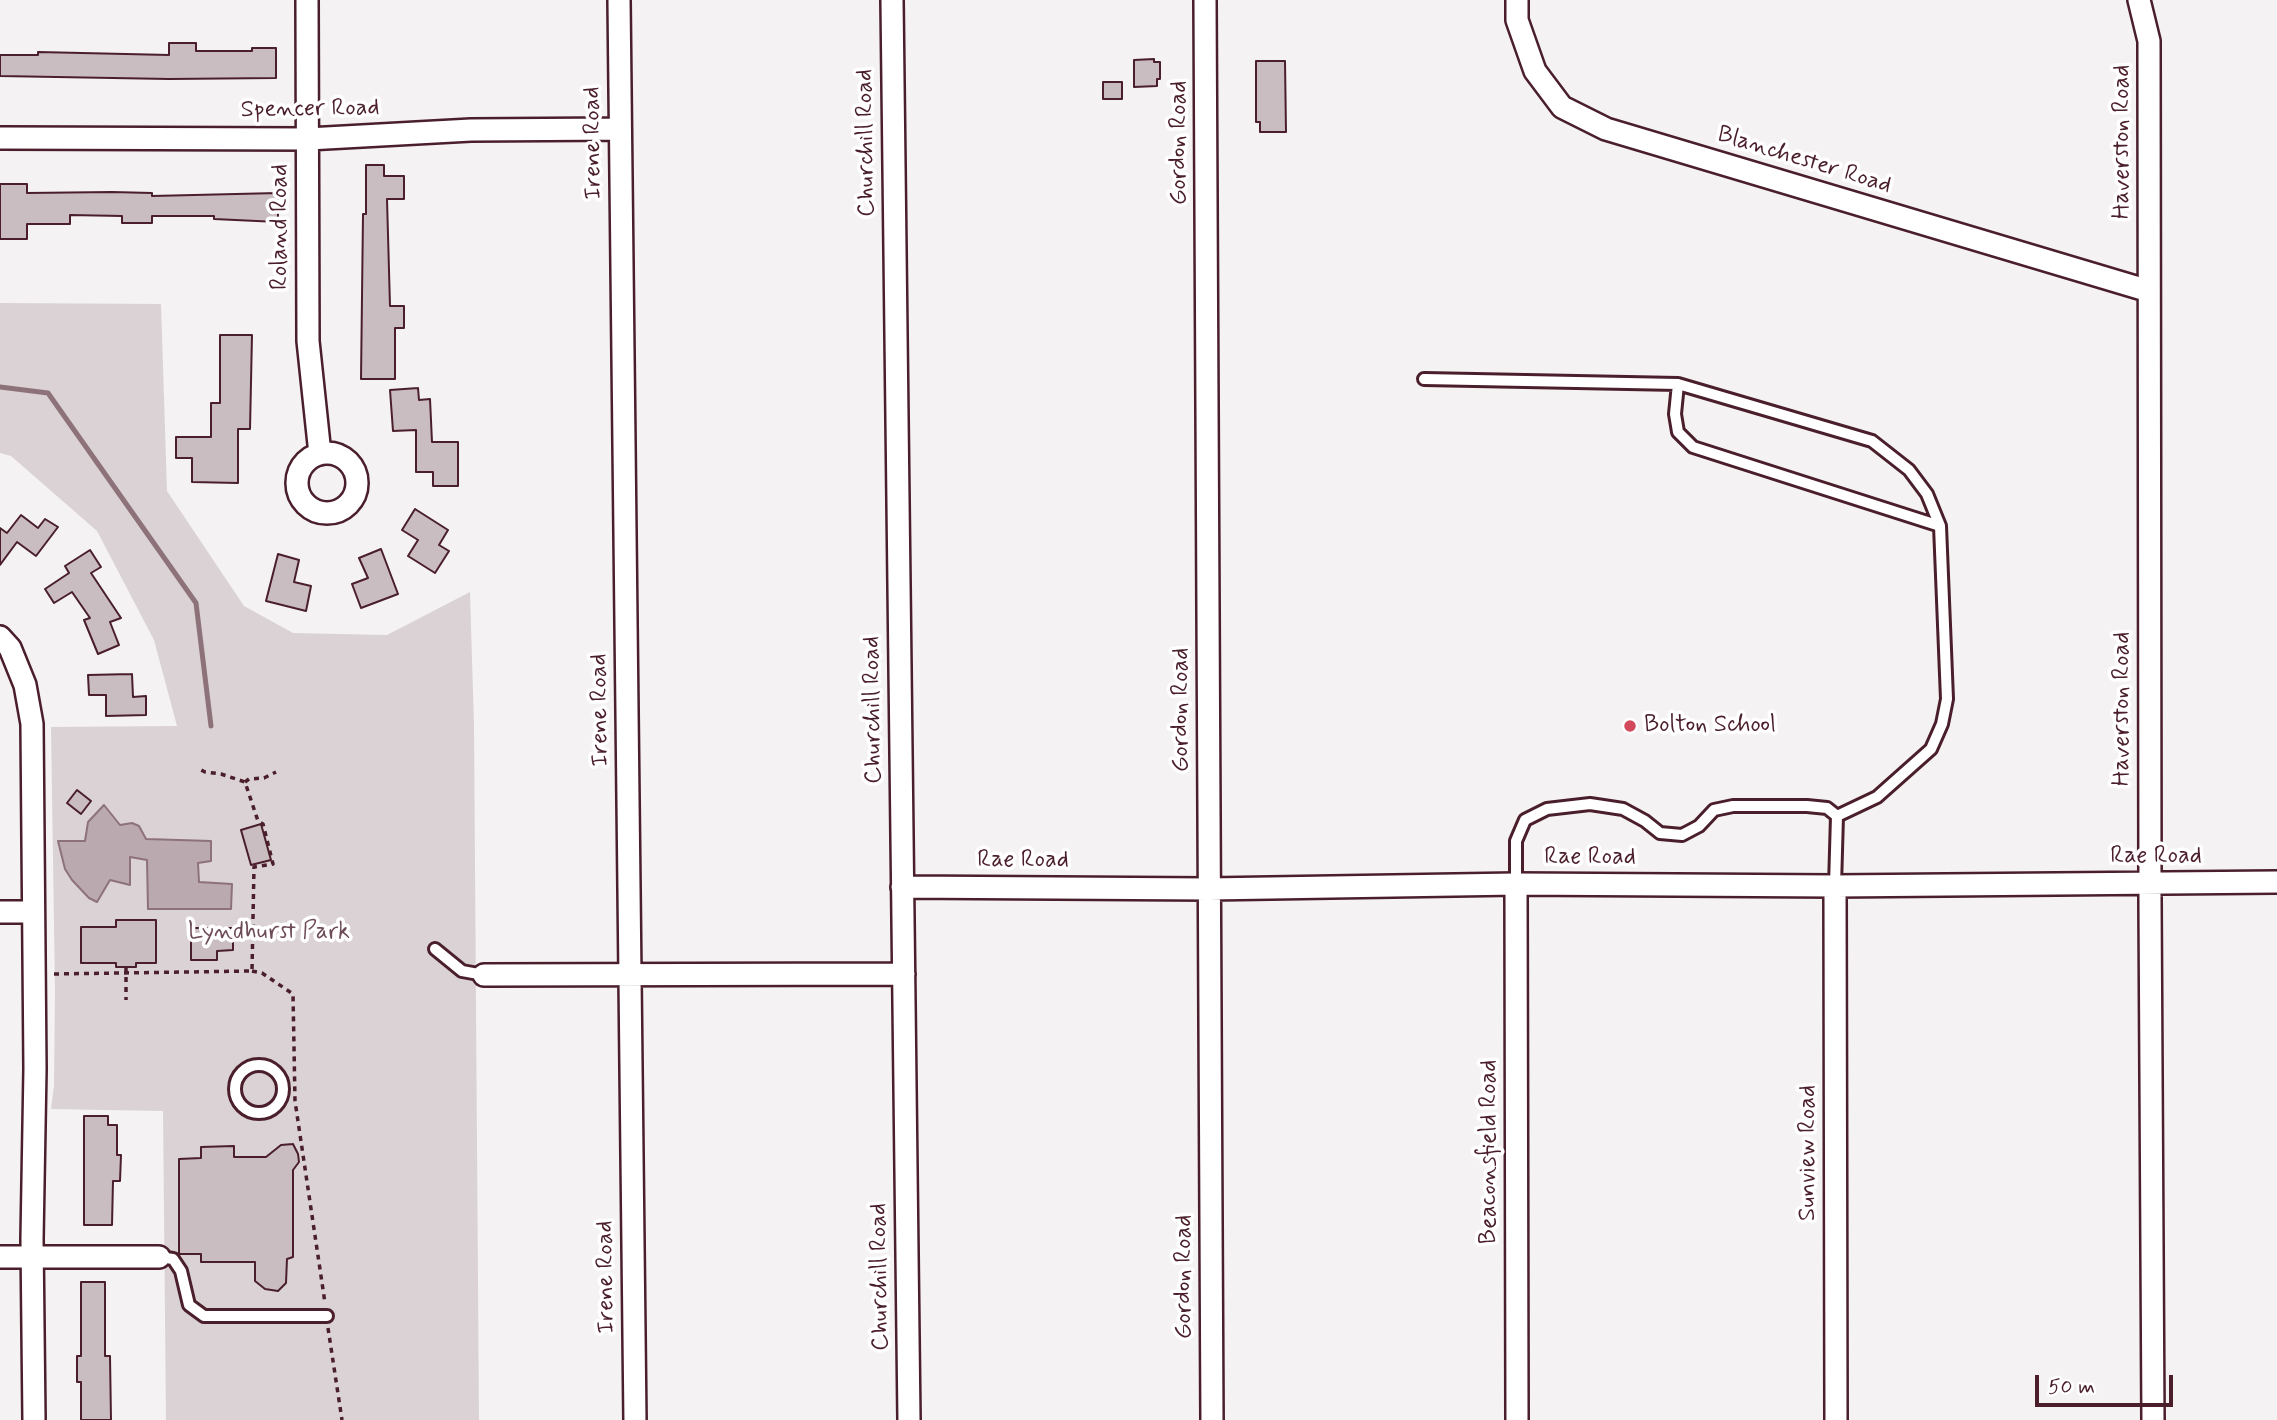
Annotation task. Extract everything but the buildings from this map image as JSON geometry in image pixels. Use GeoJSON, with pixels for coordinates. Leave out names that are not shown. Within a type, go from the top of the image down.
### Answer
{"type":"FeatureCollection","features":[{"type":"Feature","properties":{"kind":"street","name":"Roland Road"},"geometry":{"type":"LineString","coordinates":[[307,0],[308,341],[320,454]]}},
{"type":"Feature","properties":{"kind":"street","name":"Irene Road"},"geometry":{"type":"LineString","coordinates":[[619,0],[635,1420]]}},
{"type":"Feature","properties":{"kind":"street","name":"Churchill Road"},"geometry":{"type":"LineString","coordinates":[[892,0],[909,1420]]}},
{"type":"Feature","properties":{"kind":"street","name":"Gordon Road"},"geometry":{"type":"LineString","coordinates":[[1205,0],[1212,1420]]}},
{"type":"Feature","properties":{"kind":"street","name":"Blanchester Road"},"geometry":{"type":"LineString","coordinates":[[1517,0],[1517,20],[1535,71],[1562,107],[1606,129],[2149,291]]}},
{"type":"Feature","properties":{"kind":"street","name":"Haverston Road"},"geometry":{"type":"LineString","coordinates":[[2139,0],[2149,41],[2153,1420]]}},
{"type":"Feature","properties":{"kind":"street","name":"Spencer Road"},"geometry":{"type":"LineString","coordinates":[[0,138],[308,139],[471,130],[620,129]]}},
{"type":"Feature","properties":{"kind":"street"},"geometry":{"type":"LineString","coordinates":[[0,637],[10,648],[25,685],[32,724],[34,1420]]}},
{"type":"Feature","properties":{"kind":"street","name":"Rae Road"},"geometry":{"type":"LineString","coordinates":[[902,887],[1209,889],[1516,884],[1835,886],[2277,882]]}},
{"type":"Feature","properties":{"kind":"street","name":"Beaconsfield Road"},"geometry":{"type":"LineString","coordinates":[[1516,884],[1517,1420]]}},
{"type":"Feature","properties":{"kind":"street","name":"Sunview Road"},"geometry":{"type":"LineString","coordinates":[[1835,886],[1836,1420]]}},
{"type":"Feature","properties":{"kind":"street"},"geometry":{"type":"LineString","coordinates":[[0,912],[32,912]]}},
{"type":"Feature","properties":{"kind":"street"},"geometry":{"type":"LineString","coordinates":[[484,975],[904,974]]}},
{"type":"Feature","properties":{"kind":"street"},"geometry":{"type":"LineString","coordinates":[[0,1257],[159,1257]]}},
{"type":"Feature","properties":{"kind":"lane"},"geometry":{"type":"LineString","coordinates":[[1424,379],[1678,384],[1872,441],[1909,470],[1927,494],[1940,526],[1947,699],[1942,724],[1931,749],[1877,797],[1838,816]]}},
{"type":"Feature","properties":{"kind":"lane"},"geometry":{"type":"LineString","coordinates":[[1678,384],[1675,414],[1678,432],[1693,447],[1940,526]]}},
{"type":"Feature","properties":{"kind":"lane"},"geometry":{"type":"LineString","coordinates":[[1516,884],[1516,841],[1525,820],[1547,809],[1590,804],[1623,809],[1660,833],[1682,835],[1699,826],[1714,810],[1733,806],[1807,806],[1827,808],[1838,816]]}},
{"type":"Feature","properties":{"kind":"lane"},"geometry":{"type":"LineString","coordinates":[[1835,886],[1838,816]]}},
{"type":"Feature","properties":{"kind":"lane"},"geometry":{"type":"LineString","coordinates":[[435,949],[462,971],[484,975]]}},
{"type":"Feature","properties":{"kind":"lane"},"geometry":{"type":"LineString","coordinates":[[262,1065],[276,1072],[281,1079],[282,1094],[274,1108],[267,1112],[252,1112],[239,1103],[235,1088],[237,1080],[247,1068],[262,1065]]}},
{"type":"Feature","properties":{"kind":"lane"},"geometry":{"type":"LineString","coordinates":[[159,1257],[173,1259],[181,1271],[189,1305],[204,1316],[327,1316]]}},
{"type":"Feature","properties":{"kind":"path"},"geometry":{"type":"LineString","coordinates":[[199,769],[245,782],[276,772]]}},
{"type":"Feature","properties":{"kind":"path"},"geometry":{"type":"LineString","coordinates":[[245,782],[258,821],[264,824],[273,864],[254,867],[252,971]]}},
{"type":"Feature","properties":{"kind":"path"},"geometry":{"type":"LineString","coordinates":[[126,969],[126,1000]]}},
{"type":"Feature","properties":{"kind":"path"},"geometry":{"type":"LineString","coordinates":[[52,974],[126,969],[252,971],[262,973],[292,994],[295,1101],[342,1420]]}},
{"type":"Feature","properties":{"kind":"green space","name":"Lyndhurst Park"},"geometry":{"type":"Polygon","coordinates":[[[0,303],[161,304],[167,491],[244,606],[293,633],[387,635],[470,592],[474,726],[479,1420],[166,1420],[163,1111],[51,1109],[54,1086],[55,990],[51,727],[177,726],[154,640],[97,531],[11,456],[0,453],[0,303]]]}},
{"type":"Feature","properties":{"kind":"shaded area"},"geometry":{"type":"Polygon","coordinates":[[[104,805],[120,825],[132,823],[139,826],[146,839],[211,841],[211,861],[198,863],[199,882],[232,884],[231,909],[148,909],[147,860],[130,857],[130,885],[110,880],[97,902],[89,898],[65,869],[58,841],[85,841],[88,822],[104,805]]]}},
{"type":"Feature","properties":{"kind":"waterway"},"geometry":{"type":"LineString","coordinates":[[0,387],[48,393],[196,603],[211,726]]}},
{"type":"Feature","properties":{"kind":"place","name":"Bolton School"},"geometry":{"type":"Point","coordinates":[1630,726]}}]}
